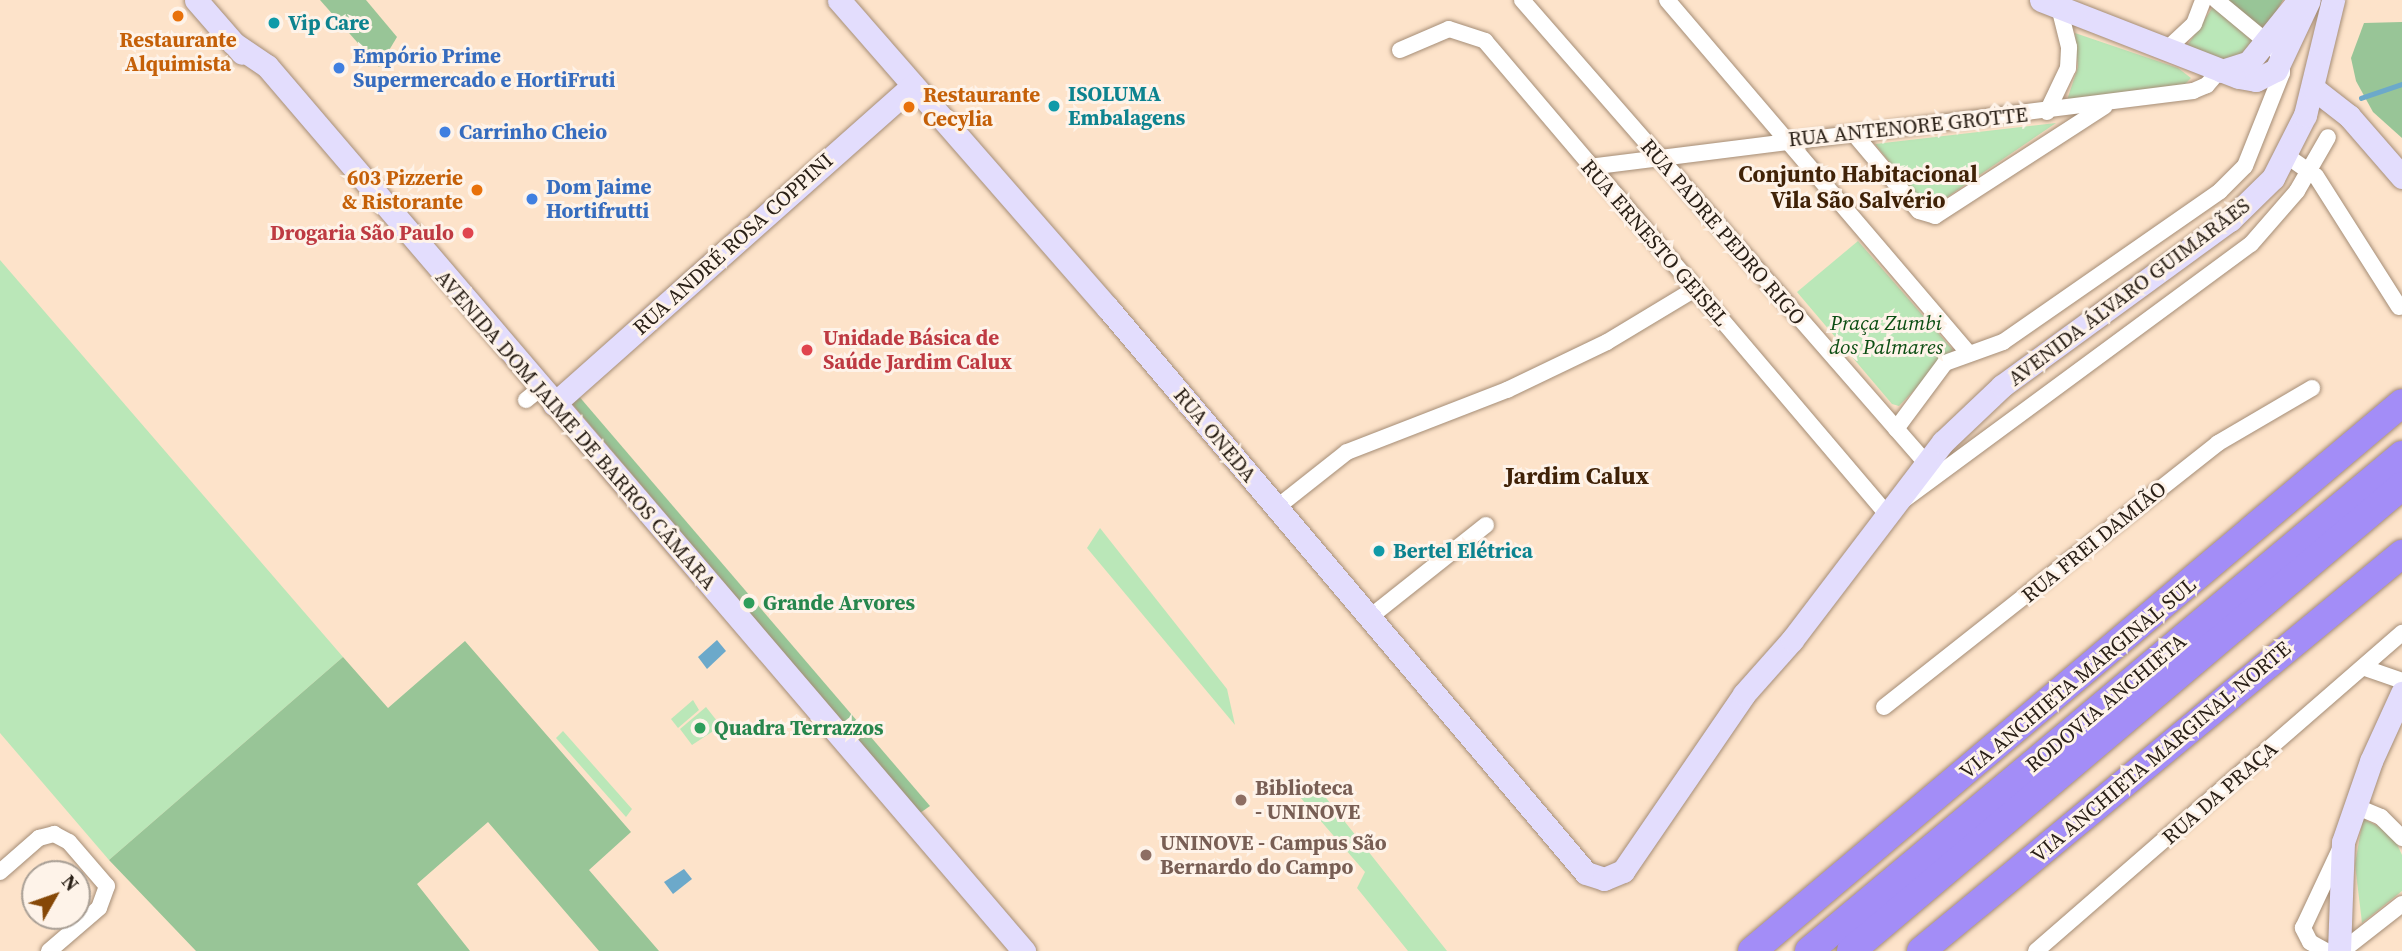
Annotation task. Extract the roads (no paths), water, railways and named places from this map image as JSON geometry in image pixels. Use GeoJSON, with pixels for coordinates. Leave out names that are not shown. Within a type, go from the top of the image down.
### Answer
{"type":"FeatureCollection","features":[{"type":"Feature","properties":{"kind":"highway","name":"VIA ANCHIETA MARGINAL SUL"},"geometry":{"type":"LineString","coordinates":[[1752,951],[2402,403]]}},
{"type":"Feature","properties":{"kind":"highway","name":"RODOVIA ANCHIETA"},"geometry":{"type":"LineString","coordinates":[[1809,951],[2402,456]]}},
{"type":"Feature","properties":{"kind":"highway","name":"RODOVIA ANCHIETA"},"geometry":{"type":"LineString","coordinates":[[1851,951],[2402,486]]}},
{"type":"Feature","properties":{"kind":"highway","name":"VIA ANCHIETA MARGINAL NORTE"},"geometry":{"type":"LineString","coordinates":[[1922,951],[2208,710],[2402,554]]}},
{"type":"Feature","properties":{"kind":"highway"},"geometry":{"type":"LineString","coordinates":[[1870,951],[1942,889],[2010,816]]}},
{"type":"Feature","properties":{"kind":"highway"},"geometry":{"type":"LineString","coordinates":[[1934,951],[1951,928]]}},
{"type":"Feature","properties":{"kind":"street","name":"AVENIDA DOM JAIME DE BARROS CÂMARA"},"geometry":{"type":"LineString","coordinates":[[196,0],[233,43],[267,66],[308,123],[474,322],[1024,951]]}},
{"type":"Feature","properties":{"kind":"street","name":"RUA ONEDA"},"geometry":{"type":"LineString","coordinates":[[839,0],[1370,617],[1586,873]]}},
{"type":"Feature","properties":{"kind":"street","name":"RUA PADRE PEDRO RIGO"},"geometry":{"type":"LineString","coordinates":[[1522,0],[1655,156],[1926,463]]}},
{"type":"Feature","properties":{"kind":"street"},"geometry":{"type":"LineString","coordinates":[[1667,0],[1969,352]]}},
{"type":"Feature","properties":{"kind":"street"},"geometry":{"type":"LineString","coordinates":[[2166,50],[2194,24],[2203,0]]}},
{"type":"Feature","properties":{"kind":"street"},"geometry":{"type":"LineString","coordinates":[[2050,4],[2221,70],[2256,79],[2270,75],[2282,60],[2265,41],[2216,0]]}},
{"type":"Feature","properties":{"kind":"street"},"geometry":{"type":"LineString","coordinates":[[2221,70],[2244,66],[2298,0]]}},
{"type":"Feature","properties":{"kind":"street","name":"AVENIDA ÁLVARO GUIMARÃES"},"geometry":{"type":"LineString","coordinates":[[1896,429],[1936,371],[1969,352],[2003,342],[2228,185],[2252,154],[2282,73],[2282,60],[2309,0]]}},
{"type":"Feature","properties":{"kind":"street","name":"AVENIDA ÁLVARO GUIMARÃES"},"geometry":{"type":"LineString","coordinates":[[1586,873],[1604,879],[1623,870],[1744,694],[1792,640],[1886,513],[1963,422],[2018,373],[2239,213],[2273,178],[2287,156],[2314,88],[2333,0]]}},
{"type":"Feature","properties":{"kind":"street"},"geometry":{"type":"LineString","coordinates":[[2047,112],[2068,68],[2068,47],[2050,4]]}},
{"type":"Feature","properties":{"kind":"street","name":"RUA ERNESTO GEISEL"},"geometry":{"type":"LineString","coordinates":[[1400,50],[1449,29],[1480,37],[1503,59],[1589,167],[1886,513]]}},
{"type":"Feature","properties":{"kind":"street","name":"RUA ANTENORE GROTTE"},"geometry":{"type":"LineString","coordinates":[[1589,167],[1655,156],[2047,112],[2199,90],[2221,70]]}},
{"type":"Feature","properties":{"kind":"street","name":"RUA ANDRÉ ROSA COPPINI"},"geometry":{"type":"LineString","coordinates":[[540,397],[913,85]]}},
{"type":"Feature","properties":{"kind":"street"},"geometry":{"type":"LineString","coordinates":[[2314,88],[2349,116],[2402,177]]}},
{"type":"Feature","properties":{"kind":"street"},"geometry":{"type":"LineString","coordinates":[[1855,135],[1919,211],[1935,216],[2110,103]]}},
{"type":"Feature","properties":{"kind":"street","name":"AVENIDA ÁLVARO GUIMARÃES"},"geometry":{"type":"LineString","coordinates":[[1886,513],[1990,433],[2251,244],[2311,171],[2328,137]]}},
{"type":"Feature","properties":{"kind":"street"},"geometry":{"type":"LineString","coordinates":[[2287,156],[2311,171],[2399,307]]}},
{"type":"Feature","properties":{"kind":"street"},"geometry":{"type":"LineString","coordinates":[[1276,508],[1347,452],[1507,390],[1607,342],[1695,289]]}},
{"type":"Feature","properties":{"kind":"street","name":"RUA FREI DAMIÃO"},"geometry":{"type":"LineString","coordinates":[[1884,707],[2218,443],[2312,388]]}},
{"type":"Feature","properties":{"kind":"street"},"geometry":{"type":"LineString","coordinates":[[1963,422],[1990,433]]}},
{"type":"Feature","properties":{"kind":"street"},"geometry":{"type":"LineString","coordinates":[[1370,617],[1486,525]]}},
{"type":"Feature","properties":{"kind":"street","name":"RUA DA PRAÇA"},"geometry":{"type":"LineString","coordinates":[[2036,951],[2365,668],[2402,633]]}},
{"type":"Feature","properties":{"kind":"street"},"geometry":{"type":"LineString","coordinates":[[2365,668],[2402,681]]}},
{"type":"Feature","properties":{"kind":"street"},"geometry":{"type":"LineString","coordinates":[[2326,951],[2311,942],[2303,928],[2343,842],[2402,693]]}},
{"type":"Feature","properties":{"kind":"street"},"geometry":{"type":"LineString","coordinates":[[2355,806],[2381,817],[2402,838]]}},
{"type":"Feature","properties":{"kind":"street"},"geometry":{"type":"LineString","coordinates":[[0,872],[39,838],[54,834],[69,842],[107,886],[99,908],[48,951]]}},
{"type":"Feature","properties":{"kind":"street"},"geometry":{"type":"LineString","coordinates":[[2340,951],[2343,842]]}},
{"type":"Feature","properties":{"kind":"street"},"geometry":{"type":"LineString","coordinates":[[2340,951],[2402,904]]}},
{"type":"Feature","properties":{"kind":"water"},"geometry":{"type":"Polygon","coordinates":[[[717,640],[726,651],[707,669],[698,657],[717,640]]]}},
{"type":"Feature","properties":{"kind":"water"},"geometry":{"type":"Polygon","coordinates":[[[684,869],[692,879],[673,894],[664,882],[684,869]]]}},
{"type":"Feature","properties":{"kind":"waterway"},"geometry":{"type":"LineString","coordinates":[[2361,98],[2402,84]]}},
{"type":"Feature","properties":{"kind":"place","name":"Restaurante Alquimista"},"geometry":{"type":"Point","coordinates":[178,16]}},
{"type":"Feature","properties":{"kind":"place","name":"Vip Care"},"geometry":{"type":"Point","coordinates":[274,23]}},
{"type":"Feature","properties":{"kind":"place","name":"Empório Prime Supermercado e HortiFruti"},"geometry":{"type":"Point","coordinates":[339,68]}},
{"type":"Feature","properties":{"kind":"place","name":"ISOLUMA Embalagens"},"geometry":{"type":"Point","coordinates":[1054,106]}},
{"type":"Feature","properties":{"kind":"place","name":"Restaurante Cecylia"},"geometry":{"type":"Point","coordinates":[909,107]}},
{"type":"Feature","properties":{"kind":"place","name":"Carrinho Cheio"},"geometry":{"type":"Point","coordinates":[445,132]}},
{"type":"Feature","properties":{"kind":"place","name":"603 Pizzerie & Ristorante"},"geometry":{"type":"Point","coordinates":[477,190]}},
{"type":"Feature","properties":{"kind":"place","name":"Dom Jaime Hortifrutti"},"geometry":{"type":"Point","coordinates":[532,199]}},
{"type":"Feature","properties":{"kind":"place","name":"Drogaria São Paulo"},"geometry":{"type":"Point","coordinates":[468,233]}},
{"type":"Feature","properties":{"kind":"place","name":"Unidade Básica de Saúde Jardim Calux"},"geometry":{"type":"Point","coordinates":[807,350]}},
{"type":"Feature","properties":{"kind":"place","name":"Bertel Elétrica"},"geometry":{"type":"Point","coordinates":[1379,551]}},
{"type":"Feature","properties":{"kind":"place","name":"Grande Arvores"},"geometry":{"type":"Point","coordinates":[749,603]}},
{"type":"Feature","properties":{"kind":"place","name":"Quadra Terrazzos"},"geometry":{"type":"Point","coordinates":[700,728]}},
{"type":"Feature","properties":{"kind":"place","name":"Biblioteca - UNINOVE"},"geometry":{"type":"Point","coordinates":[1241,800]}},
{"type":"Feature","properties":{"kind":"place","name":"UNINOVE - Campus São Bernardo do Campo"},"geometry":{"type":"Point","coordinates":[1146,855]}},
{"type":"Feature","properties":{"kind":"district","name":"Conjunto Habitacional Vila São Salvério"},"geometry":{"type":"Point","coordinates":[1858,187]}},
{"type":"Feature","properties":{"kind":"district","name":"Jardim Calux"},"geometry":{"type":"Point","coordinates":[1577,476]}},
{"type":"Feature","properties":{"kind":"park label","name":"Praça Zumbi dos Palmares"},"geometry":{"type":"Point","coordinates":[1886,335]}}]}
